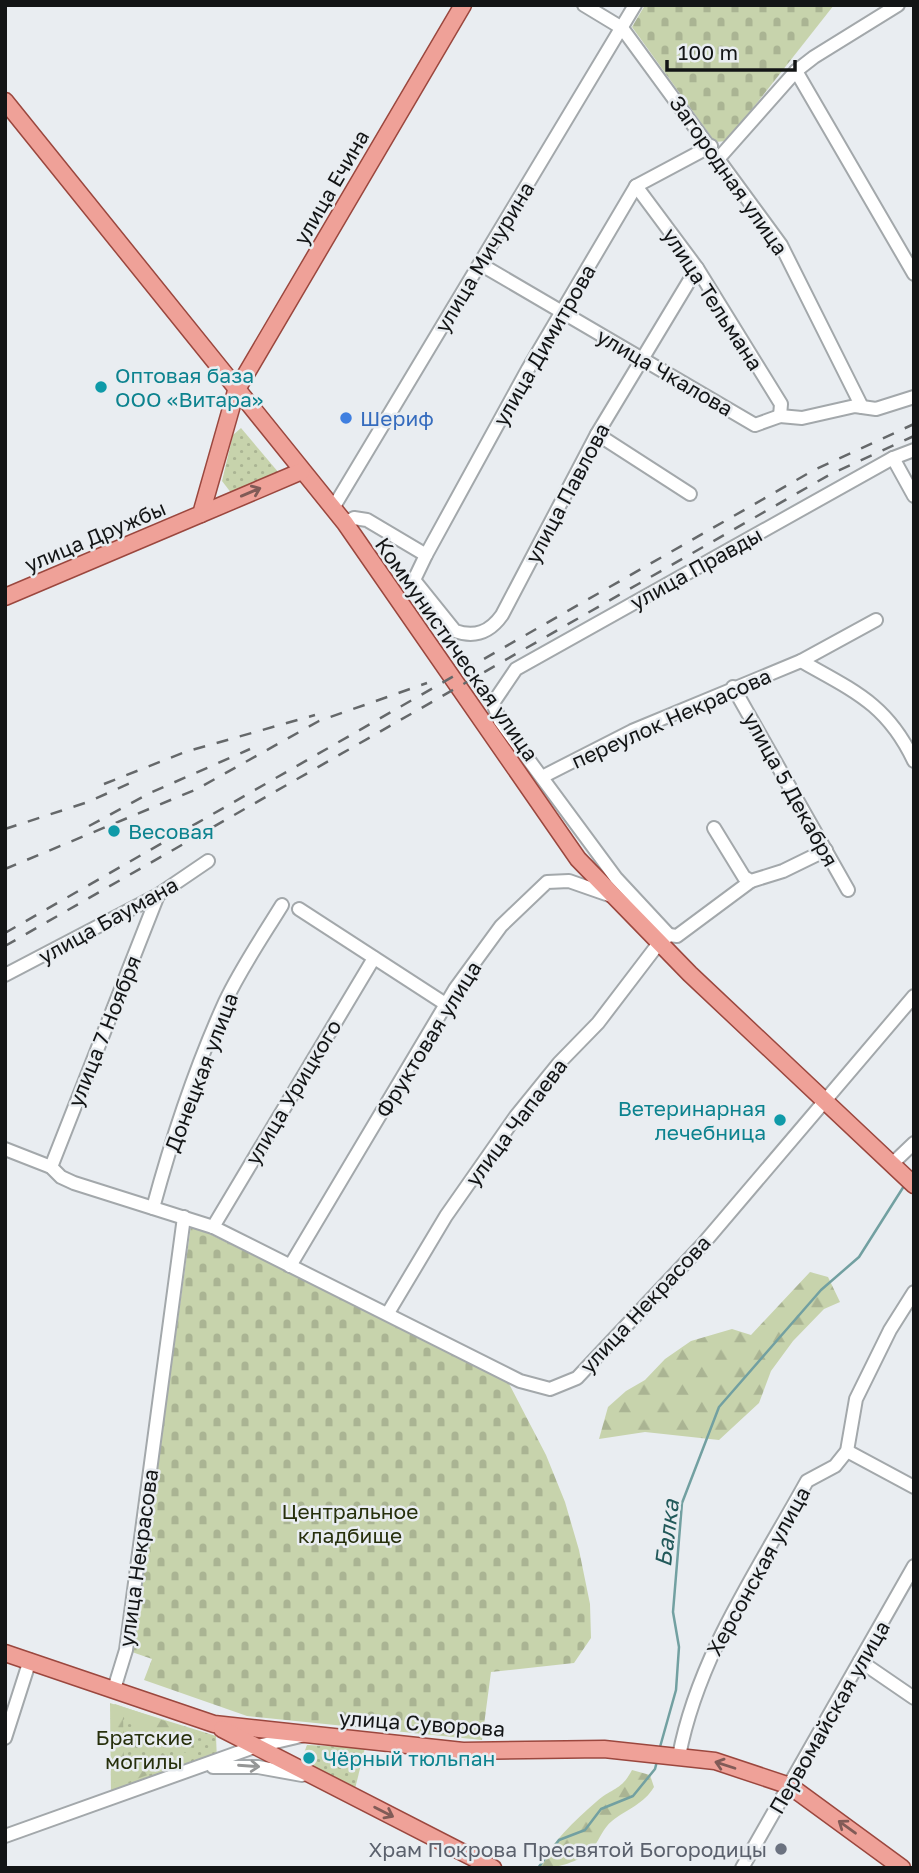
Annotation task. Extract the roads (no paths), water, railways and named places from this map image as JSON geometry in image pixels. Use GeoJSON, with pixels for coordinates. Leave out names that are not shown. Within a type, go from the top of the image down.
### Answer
{"type":"FeatureCollection","features":[{"type":"Feature","properties":{"kind":"main road","name":"улица Ечина"},"geometry":{"type":"LineString","coordinates":[[236,391],[463,5]]}},
{"type":"Feature","properties":{"kind":"main road","name":"Коммунистическая улица"},"geometry":{"type":"LineString","coordinates":[[5,101],[345,523],[578,859],[612,896],[664,939],[824,1101],[911,1182]]}},
{"type":"Feature","properties":{"kind":"main road"},"geometry":{"type":"LineString","coordinates":[[201,514],[236,391]]}},
{"type":"Feature","properties":{"kind":"main road","name":"улица Дружбы"},"geometry":{"type":"LineString","coordinates":[[5,597],[302,471]]}},
{"type":"Feature","properties":{"kind":"main road","name":"улица Суворова"},"geometry":{"type":"LineString","coordinates":[[5,1653],[214,1724],[463,1751],[604,1749],[715,1762],[790,1786],[902,1868]]}},
{"type":"Feature","properties":{"kind":"main road"},"geometry":{"type":"LineString","coordinates":[[214,1724],[493,1868]]}},
{"type":"Feature","properties":{"kind":"street","name":"Загородная улица"},"geometry":{"type":"LineString","coordinates":[[584,5],[622,29],[711,146],[781,246],[862,407]]}},
{"type":"Feature","properties":{"kind":"street","name":"улица Мичурина"},"geometry":{"type":"LineString","coordinates":[[333,508],[635,5]]}},
{"type":"Feature","properties":{"kind":"street"},"geometry":{"type":"LineString","coordinates":[[719,158],[796,71],[898,5]]}},
{"type":"Feature","properties":{"kind":"street"},"geometry":{"type":"LineString","coordinates":[[796,71],[914,274]]}},
{"type":"Feature","properties":{"kind":"street"},"geometry":{"type":"LineString","coordinates":[[636,186],[711,146]]}},
{"type":"Feature","properties":{"kind":"street","name":"улица Тельмана"},"geometry":{"type":"LineString","coordinates":[[636,186],[697,268],[781,404],[779,416]]}},
{"type":"Feature","properties":{"kind":"street","name":"улица Димитрова"},"geometry":{"type":"LineString","coordinates":[[414,580],[562,311],[636,186]]}},
{"type":"Feature","properties":{"kind":"street","name":"улица Чкалова"},"geometry":{"type":"LineString","coordinates":[[480,264],[755,425],[779,416]]}},
{"type":"Feature","properties":{"kind":"street","name":"улица Павлова"},"geometry":{"type":"LineString","coordinates":[[414,580],[455,631],[473,634],[493,627],[597,434],[697,268]]}},
{"type":"Feature","properties":{"kind":"street"},"geometry":{"type":"LineString","coordinates":[[779,416],[803,418],[862,407],[882,408],[914,397]]}},
{"type":"Feature","properties":{"kind":"street"},"geometry":{"type":"LineString","coordinates":[[597,434],[690,494]]}},
{"type":"Feature","properties":{"kind":"street","name":"улица Правды"},"geometry":{"type":"LineString","coordinates":[[542,777],[500,721],[494,703],[516,669],[893,458],[914,450]]}},
{"type":"Feature","properties":{"kind":"street"},"geometry":{"type":"LineString","coordinates":[[893,458],[914,496]]}},
{"type":"Feature","properties":{"kind":"street"},"geometry":{"type":"LineString","coordinates":[[345,523],[354,517],[366,520],[426,555]]}},
{"type":"Feature","properties":{"kind":"street","name":"переулок Некрасова"},"geometry":{"type":"LineString","coordinates":[[542,777],[632,732],[733,687],[801,662],[876,620]]}},
{"type":"Feature","properties":{"kind":"street"},"geometry":{"type":"LineString","coordinates":[[801,662],[880,708],[912,753]]}},
{"type":"Feature","properties":{"kind":"street","name":"улица 5 Декабря"},"geometry":{"type":"LineString","coordinates":[[733,687],[848,890]]}},
{"type":"Feature","properties":{"kind":"street"},"geometry":{"type":"LineString","coordinates":[[542,777],[664,939],[677,936],[751,881],[783,871],[826,850]]}},
{"type":"Feature","properties":{"kind":"street"},"geometry":{"type":"LineString","coordinates":[[714,828],[744,877],[751,881]]}},
{"type":"Feature","properties":{"kind":"street","name":"улица Баумана"},"geometry":{"type":"LineString","coordinates":[[7,978],[158,895],[208,861]]}},
{"type":"Feature","properties":{"kind":"street","name":"Фруктовая улица"},"geometry":{"type":"LineString","coordinates":[[290,1266],[455,989],[501,926],[547,882],[569,881],[612,896]]}},
{"type":"Feature","properties":{"kind":"street","name":"улица 7 Ноября"},"geometry":{"type":"LineString","coordinates":[[51,1167],[158,895]]}},
{"type":"Feature","properties":{"kind":"street","name":"Донецкая улица"},"geometry":{"type":"LineString","coordinates":[[153,1208],[169,1149],[211,1035],[227,999],[282,905]]}},
{"type":"Feature","properties":{"kind":"street"},"geometry":{"type":"LineString","coordinates":[[299,909],[447,1004]]}},
{"type":"Feature","properties":{"kind":"street","name":"улица Чапаева"},"geometry":{"type":"LineString","coordinates":[[388,1313],[446,1216],[516,1116],[559,1063],[598,1023],[664,939]]}},
{"type":"Feature","properties":{"kind":"street","name":"улица Урицкого"},"geometry":{"type":"LineString","coordinates":[[213,1227],[374,958]]}},
{"type":"Feature","properties":{"kind":"street","name":"улица Некрасова"},"geometry":{"type":"LineString","coordinates":[[5,1149],[51,1167],[61,1177],[74,1183],[213,1227],[520,1381],[550,1389],[576,1378],[703,1244],[914,996]]}},
{"type":"Feature","properties":{"kind":"street"},"geometry":{"type":"LineString","coordinates":[[892,1164],[914,1143]]}},
{"type":"Feature","properties":{"kind":"street","name":"улица Некрасова"},"geometry":{"type":"LineString","coordinates":[[114,1689],[127,1650],[184,1217]]}},
{"type":"Feature","properties":{"kind":"street"},"geometry":{"type":"LineString","coordinates":[[914,1292],[890,1330],[856,1399],[847,1451],[914,1487]]}},
{"type":"Feature","properties":{"kind":"street","name":"Херсонская улица"},"geometry":{"type":"LineString","coordinates":[[679,1756],[687,1713],[703,1671],[807,1481],[835,1466],[847,1451]]}},
{"type":"Feature","properties":{"kind":"street","name":"Первомайская улица"},"geometry":{"type":"LineString","coordinates":[[743,1868],[914,1566]]}},
{"type":"Feature","properties":{"kind":"street"},"geometry":{"type":"LineString","coordinates":[[5,1738],[30,1660]]}},
{"type":"Feature","properties":{"kind":"street"},"geometry":{"type":"LineString","coordinates":[[860,1661],[914,1698]]}},
{"type":"Feature","properties":{"kind":"street"},"geometry":{"type":"LineString","coordinates":[[5,1836],[254,1747],[302,1735]]}},
{"type":"Feature","properties":{"kind":"street"},"geometry":{"type":"LineString","coordinates":[[182,1772],[225,1765],[258,1767],[298,1774],[340,1790]]}},
{"type":"Feature","properties":{"kind":"waterway","name":"Балка"},"geometry":{"type":"LineString","coordinates":[[660,1747],[676,1690],[679,1647],[673,1612],[682,1503],[719,1407],[821,1290],[859,1257],[904,1186]]}},
{"type":"Feature","properties":{"kind":"waterway","name":"Балка"},"geometry":{"type":"LineString","coordinates":[[538,1868],[559,1840],[585,1830],[601,1809],[633,1796],[655,1769],[657,1761]]}},
{"type":"Feature","properties":{"kind":"railway"},"geometry":{"type":"LineString","coordinates":[[5,933],[814,470],[914,424]]}},
{"type":"Feature","properties":{"kind":"railway"},"geometry":{"type":"LineString","coordinates":[[5,946],[829,475],[914,436]]}},
{"type":"Feature","properties":{"kind":"railway"},"geometry":{"type":"LineString","coordinates":[[5,869],[197,789],[319,721],[427,683]]}},
{"type":"Feature","properties":{"kind":"railway"},"geometry":{"type":"LineString","coordinates":[[104,784],[185,752],[315,715]]}},
{"type":"Feature","properties":{"kind":"railway"},"geometry":{"type":"LineString","coordinates":[[89,826],[150,793],[250,749]]}},
{"type":"Feature","properties":{"kind":"railway"},"geometry":{"type":"LineString","coordinates":[[5,829],[88,802],[137,780]]}},
{"type":"Feature","properties":{"kind":"place","name":"Оптовая база ООО «Витара»"},"geometry":{"type":"Point","coordinates":[101,387]}},
{"type":"Feature","properties":{"kind":"place","name":"Шериф"},"geometry":{"type":"Point","coordinates":[346,418]}},
{"type":"Feature","properties":{"kind":"place","name":"Весовая"},"geometry":{"type":"Point","coordinates":[114,831]}},
{"type":"Feature","properties":{"kind":"place","name":"Ветеринарная лечебница"},"geometry":{"type":"Point","coordinates":[780,1120]}},
{"type":"Feature","properties":{"kind":"place","name":"Чёрный тюльпан"},"geometry":{"type":"Point","coordinates":[309,1758]}},
{"type":"Feature","properties":{"kind":"place","name":"Храм Покрова Пресвятой Богородицы"},"geometry":{"type":"Point","coordinates":[781,1849]}},
{"type":"Feature","properties":{"kind":"park label","name":"Центральное кладбище"},"geometry":{"type":"Point","coordinates":[350,1523]}},
{"type":"Feature","properties":{"kind":"park label","name":"Братские могилы"},"geometry":{"type":"Point","coordinates":[144,1749]}}]}
